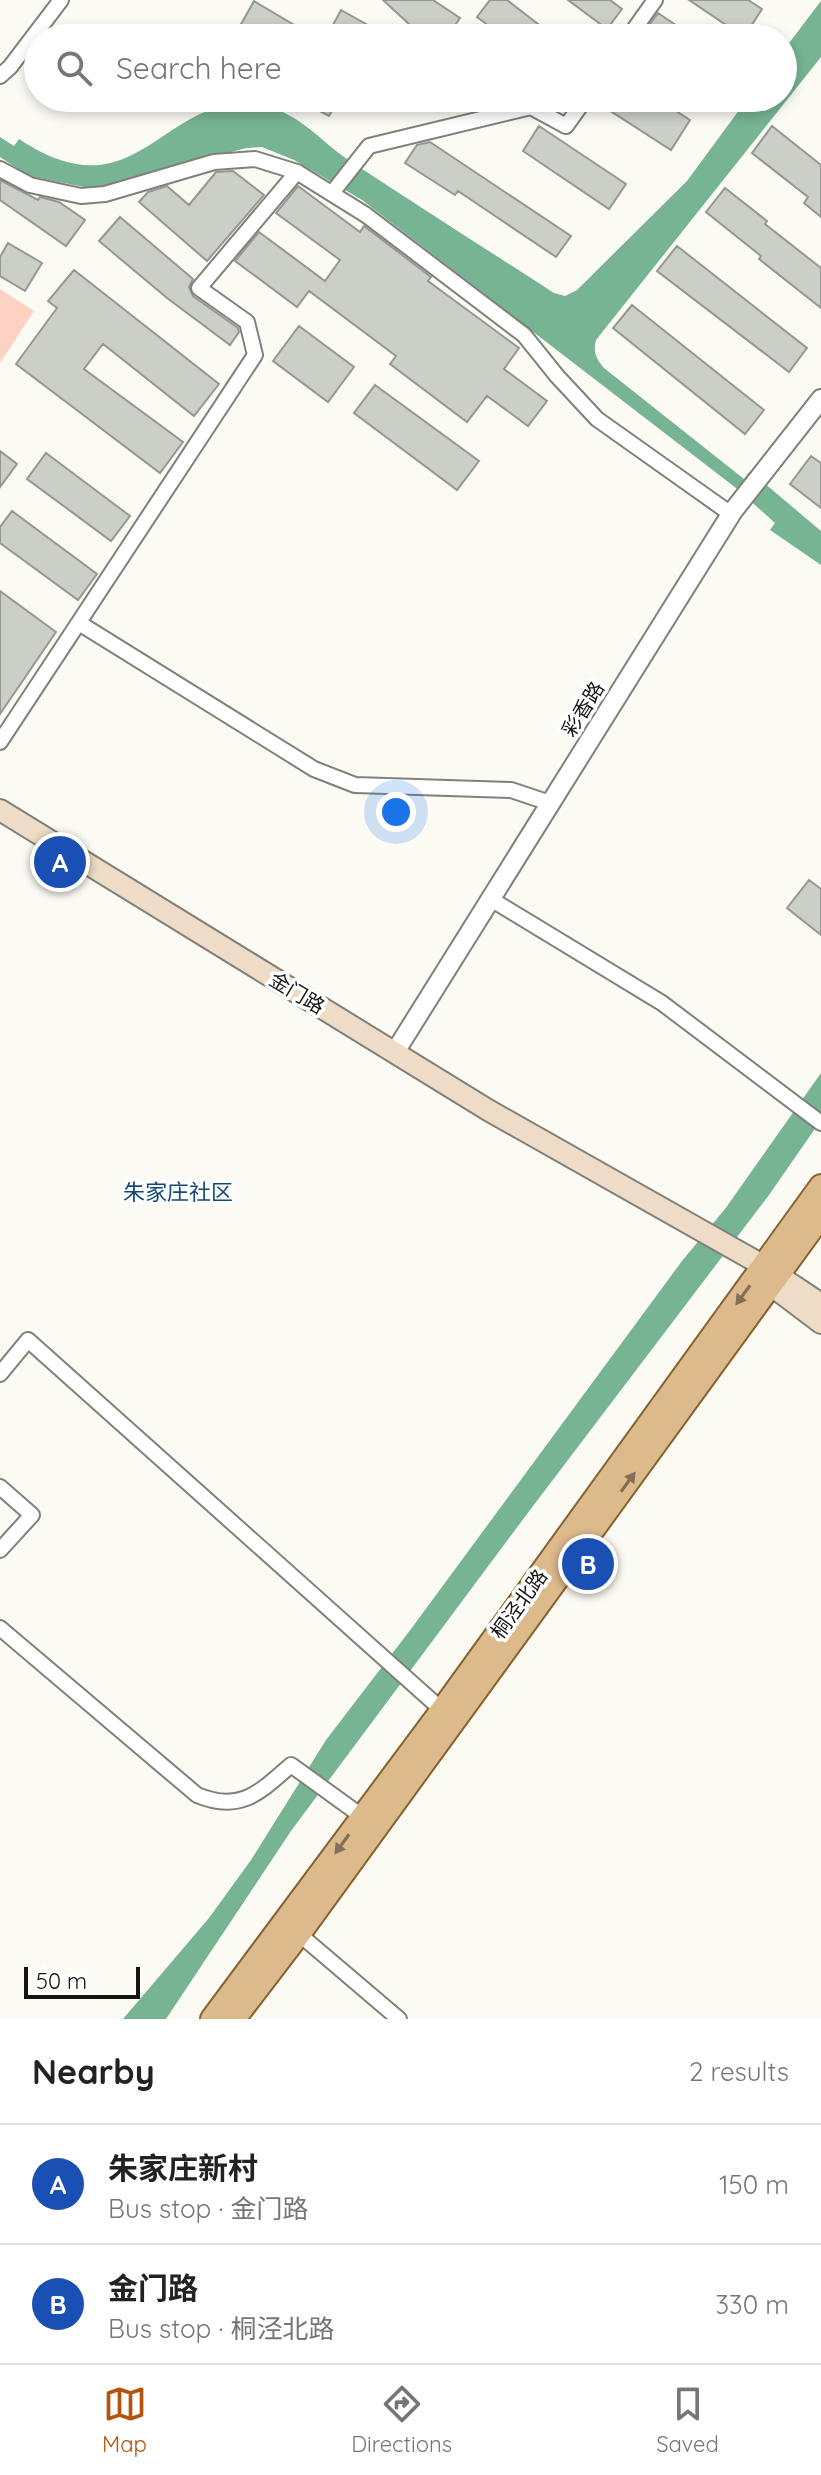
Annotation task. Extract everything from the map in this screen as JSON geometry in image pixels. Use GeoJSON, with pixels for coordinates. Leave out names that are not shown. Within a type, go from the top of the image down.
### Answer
{"type":"FeatureCollection","features":[{"type":"Feature","properties":{"kind":"main road","name":"金门路"},"geometry":{"type":"LineString","coordinates":[[0,810],[515,1126],[741,1254],[821,1304]]}},
{"type":"Feature","properties":{"kind":"main road","name":"桐泾北路"},"geometry":{"type":"LineString","coordinates":[[212,2019],[370,1822],[772,1276],[821,1186]]}},
{"type":"Feature","properties":{"kind":"main road","name":"桐泾北路"},"geometry":{"type":"LineString","coordinates":[[234,2019],[299,1934],[442,1710],[821,1216]]}},
{"type":"Feature","properties":{"kind":"main road","name":"金门路"},"geometry":{"type":"LineString","coordinates":[[772,1276],[821,1323]]}},
{"type":"Feature","properties":{"kind":"street"},"geometry":{"type":"LineString","coordinates":[[43,24],[61,0]]}},
{"type":"Feature","properties":{"kind":"street"},"geometry":{"type":"LineString","coordinates":[[638,24],[655,0]]}},
{"type":"Feature","properties":{"kind":"street"},"geometry":{"type":"LineString","coordinates":[[0,76],[24,49]]}},
{"type":"Feature","properties":{"kind":"street"},"geometry":{"type":"LineString","coordinates":[[334,190],[369,146],[510,112]]}},
{"type":"Feature","properties":{"kind":"street"},"geometry":{"type":"LineString","coordinates":[[540,112],[566,126],[576,112]]}},
{"type":"Feature","properties":{"kind":"street"},"geometry":{"type":"LineString","coordinates":[[0,169],[30,185],[81,196],[105,194],[214,162],[255,159],[297,172],[334,190],[524,335],[597,419],[732,513]]}},
{"type":"Feature","properties":{"kind":"street"},"geometry":{"type":"LineString","coordinates":[[0,742],[255,355],[247,322],[199,288],[297,172]]}},
{"type":"Feature","properties":{"kind":"street","name":"彩香路"},"geometry":{"type":"LineString","coordinates":[[395,1052],[732,513],[821,399]]}},
{"type":"Feature","properties":{"kind":"street"},"geometry":{"type":"LineString","coordinates":[[79,623],[314,769],[355,785],[511,790],[550,803]]}},
{"type":"Feature","properties":{"kind":"street"},"geometry":{"type":"LineString","coordinates":[[489,898],[662,1003],[821,1123]]}},
{"type":"Feature","properties":{"kind":"street"},"geometry":{"type":"LineString","coordinates":[[0,1374],[28,1340],[442,1710]]}},
{"type":"Feature","properties":{"kind":"street"},"geometry":{"type":"LineString","coordinates":[[0,1487],[32,1515],[0,1550]]}},
{"type":"Feature","properties":{"kind":"street"},"geometry":{"type":"LineString","coordinates":[[0,1628],[197,1795],[217,1803],[242,1800],[265,1788],[291,1765],[370,1822]]}},
{"type":"Feature","properties":{"kind":"street"},"geometry":{"type":"LineString","coordinates":[[299,1934],[399,2019]]}},
{"type":"Feature","properties":{"kind":"shaded area"},"geometry":{"type":"Polygon","coordinates":[[[821,1],[821,57],[797,87],[797,33],[821,1]]]}},
{"type":"Feature","properties":{"kind":"shaded area"},"geometry":{"type":"Polygon","coordinates":[[[206,112],[282,112],[299,121],[376,178],[554,293],[565,296],[577,290],[687,181],[738,112],[777,112],[596,340],[597,358],[604,368],[744,479],[750,471],[821,531],[821,565],[770,530],[775,523],[736,488],[362,200],[294,160],[262,147],[246,148],[94,189],[29,176],[0,157],[0,137],[14,146],[19,139],[60,160],[94,165],[123,159],[206,112]]]}},
{"type":"Feature","properties":{"kind":"shaded area"},"geometry":{"type":"Polygon","coordinates":[[[0,289],[34,311],[0,363],[0,289]]]}},
{"type":"Feature","properties":{"kind":"shaded area"},"geometry":{"type":"Polygon","coordinates":[[[821,1073],[821,1120],[769,1195],[291,1831],[166,2019],[123,2019],[209,1918],[251,1860],[326,1740],[682,1261],[725,1209],[821,1073]]]}},
{"type":"Feature","properties":{"kind":"building"},"geometry":{"type":"Polygon","coordinates":[[[383,0],[433,0],[460,18],[456,24],[409,24],[383,0]]]}},
{"type":"Feature","properties":{"kind":"building"},"geometry":{"type":"Polygon","coordinates":[[[490,0],[507,0],[538,24],[486,24],[477,17],[490,0]]]}},
{"type":"Feature","properties":{"kind":"building"},"geometry":{"type":"Polygon","coordinates":[[[568,0],[610,0],[622,9],[611,24],[600,24],[568,0]]]}},
{"type":"Feature","properties":{"kind":"building"},"geometry":{"type":"Polygon","coordinates":[[[689,0],[748,0],[762,9],[752,24],[725,24],[689,0]]]}},
{"type":"Feature","properties":{"kind":"building"},"geometry":{"type":"Polygon","coordinates":[[[254,1],[293,24],[241,24],[254,1]]]}},
{"type":"Feature","properties":{"kind":"building"},"geometry":{"type":"Polygon","coordinates":[[[341,10],[366,24],[334,24],[341,10]]]}},
{"type":"Feature","properties":{"kind":"building"},"geometry":{"type":"Polygon","coordinates":[[[658,13],[674,24],[650,24],[658,13]]]}},
{"type":"Feature","properties":{"kind":"building"},"geometry":{"type":"Polygon","coordinates":[[[612,112],[678,112],[690,120],[671,150],[612,112]]]}},
{"type":"Feature","properties":{"kind":"building"},"geometry":{"type":"Polygon","coordinates":[[[539,126],[626,184],[609,209],[523,151],[539,126]]]}},
{"type":"Feature","properties":{"kind":"building"},"geometry":{"type":"Polygon","coordinates":[[[772,126],[821,165],[821,217],[804,203],[808,197],[752,153],[772,126]]]}},
{"type":"Feature","properties":{"kind":"building"},"geometry":{"type":"Polygon","coordinates":[[[430,142],[571,236],[556,257],[458,191],[455,195],[405,163],[417,145],[430,142]]]}},
{"type":"Feature","properties":{"kind":"building"},"geometry":{"type":"Polygon","coordinates":[[[233,171],[264,195],[207,261],[139,202],[148,192],[167,186],[189,205],[216,172],[233,171]]]}},
{"type":"Feature","properties":{"kind":"building"},"geometry":{"type":"Polygon","coordinates":[[[0,180],[38,200],[40,197],[59,202],[85,220],[66,246],[0,200],[0,180]]]}},
{"type":"Feature","properties":{"kind":"building"},"geometry":{"type":"Polygon","coordinates":[[[298,186],[360,232],[364,226],[431,277],[428,281],[519,348],[504,369],[547,401],[528,426],[487,396],[467,422],[390,364],[396,356],[309,291],[297,307],[235,261],[259,232],[325,281],[340,260],[276,213],[298,186]]]}},
{"type":"Feature","properties":{"kind":"building"},"geometry":{"type":"Polygon","coordinates":[[[725,188],[821,268],[821,308],[706,212],[725,188]]]}},
{"type":"Feature","properties":{"kind":"building"},"geometry":{"type":"Polygon","coordinates":[[[120,217],[193,279],[189,287],[193,296],[238,328],[239,332],[230,345],[99,241],[120,217]]]}},
{"type":"Feature","properties":{"kind":"building"},"geometry":{"type":"Polygon","coordinates":[[[8,243],[42,263],[25,291],[0,276],[0,257],[8,243]]]}},
{"type":"Feature","properties":{"kind":"building"},"geometry":{"type":"Polygon","coordinates":[[[677,246],[807,348],[789,372],[657,271],[677,246]]]}},
{"type":"Feature","properties":{"kind":"building"},"geometry":{"type":"Polygon","coordinates":[[[74,270],[219,384],[194,416],[103,344],[84,369],[183,442],[160,473],[16,364],[57,308],[48,301],[74,270]]]}},
{"type":"Feature","properties":{"kind":"building"},"geometry":{"type":"Polygon","coordinates":[[[632,305],[764,410],[745,434],[613,328],[632,305]]]}},
{"type":"Feature","properties":{"kind":"building"},"geometry":{"type":"Polygon","coordinates":[[[299,326],[354,367],[328,402],[273,361],[299,326]]]}},
{"type":"Feature","properties":{"kind":"building"},"geometry":{"type":"Polygon","coordinates":[[[375,385],[479,461],[457,490],[354,413],[375,385]]]}},
{"type":"Feature","properties":{"kind":"building"},"geometry":{"type":"Polygon","coordinates":[[[0,451],[17,464],[0,487],[0,451]]]}},
{"type":"Feature","properties":{"kind":"building"},"geometry":{"type":"Polygon","coordinates":[[[46,453],[130,516],[111,541],[27,479],[46,453]]]}},
{"type":"Feature","properties":{"kind":"building"},"geometry":{"type":"Polygon","coordinates":[[[811,456],[821,463],[821,508],[790,484],[811,456]]]}},
{"type":"Feature","properties":{"kind":"building"},"geometry":{"type":"Polygon","coordinates":[[[12,511],[97,574],[78,600],[0,543],[0,527],[12,511]]]}},
{"type":"Feature","properties":{"kind":"building"},"geometry":{"type":"Polygon","coordinates":[[[0,591],[56,632],[0,714],[0,591]]]}},
{"type":"Feature","properties":{"kind":"building"},"geometry":{"type":"Polygon","coordinates":[[[809,880],[821,889],[821,935],[787,908],[809,880]]]}},
{"type":"Feature","properties":{"kind":"place","name":"朱家庄新村"},"geometry":{"type":"Point","coordinates":[60,862]}},
{"type":"Feature","properties":{"kind":"place","name":"金门路"},"geometry":{"type":"Point","coordinates":[588,1564]}},
{"type":"Feature","properties":{"kind":"district","name":"朱家庄社区"},"geometry":{"type":"Point","coordinates":[178,1192]}}]}
